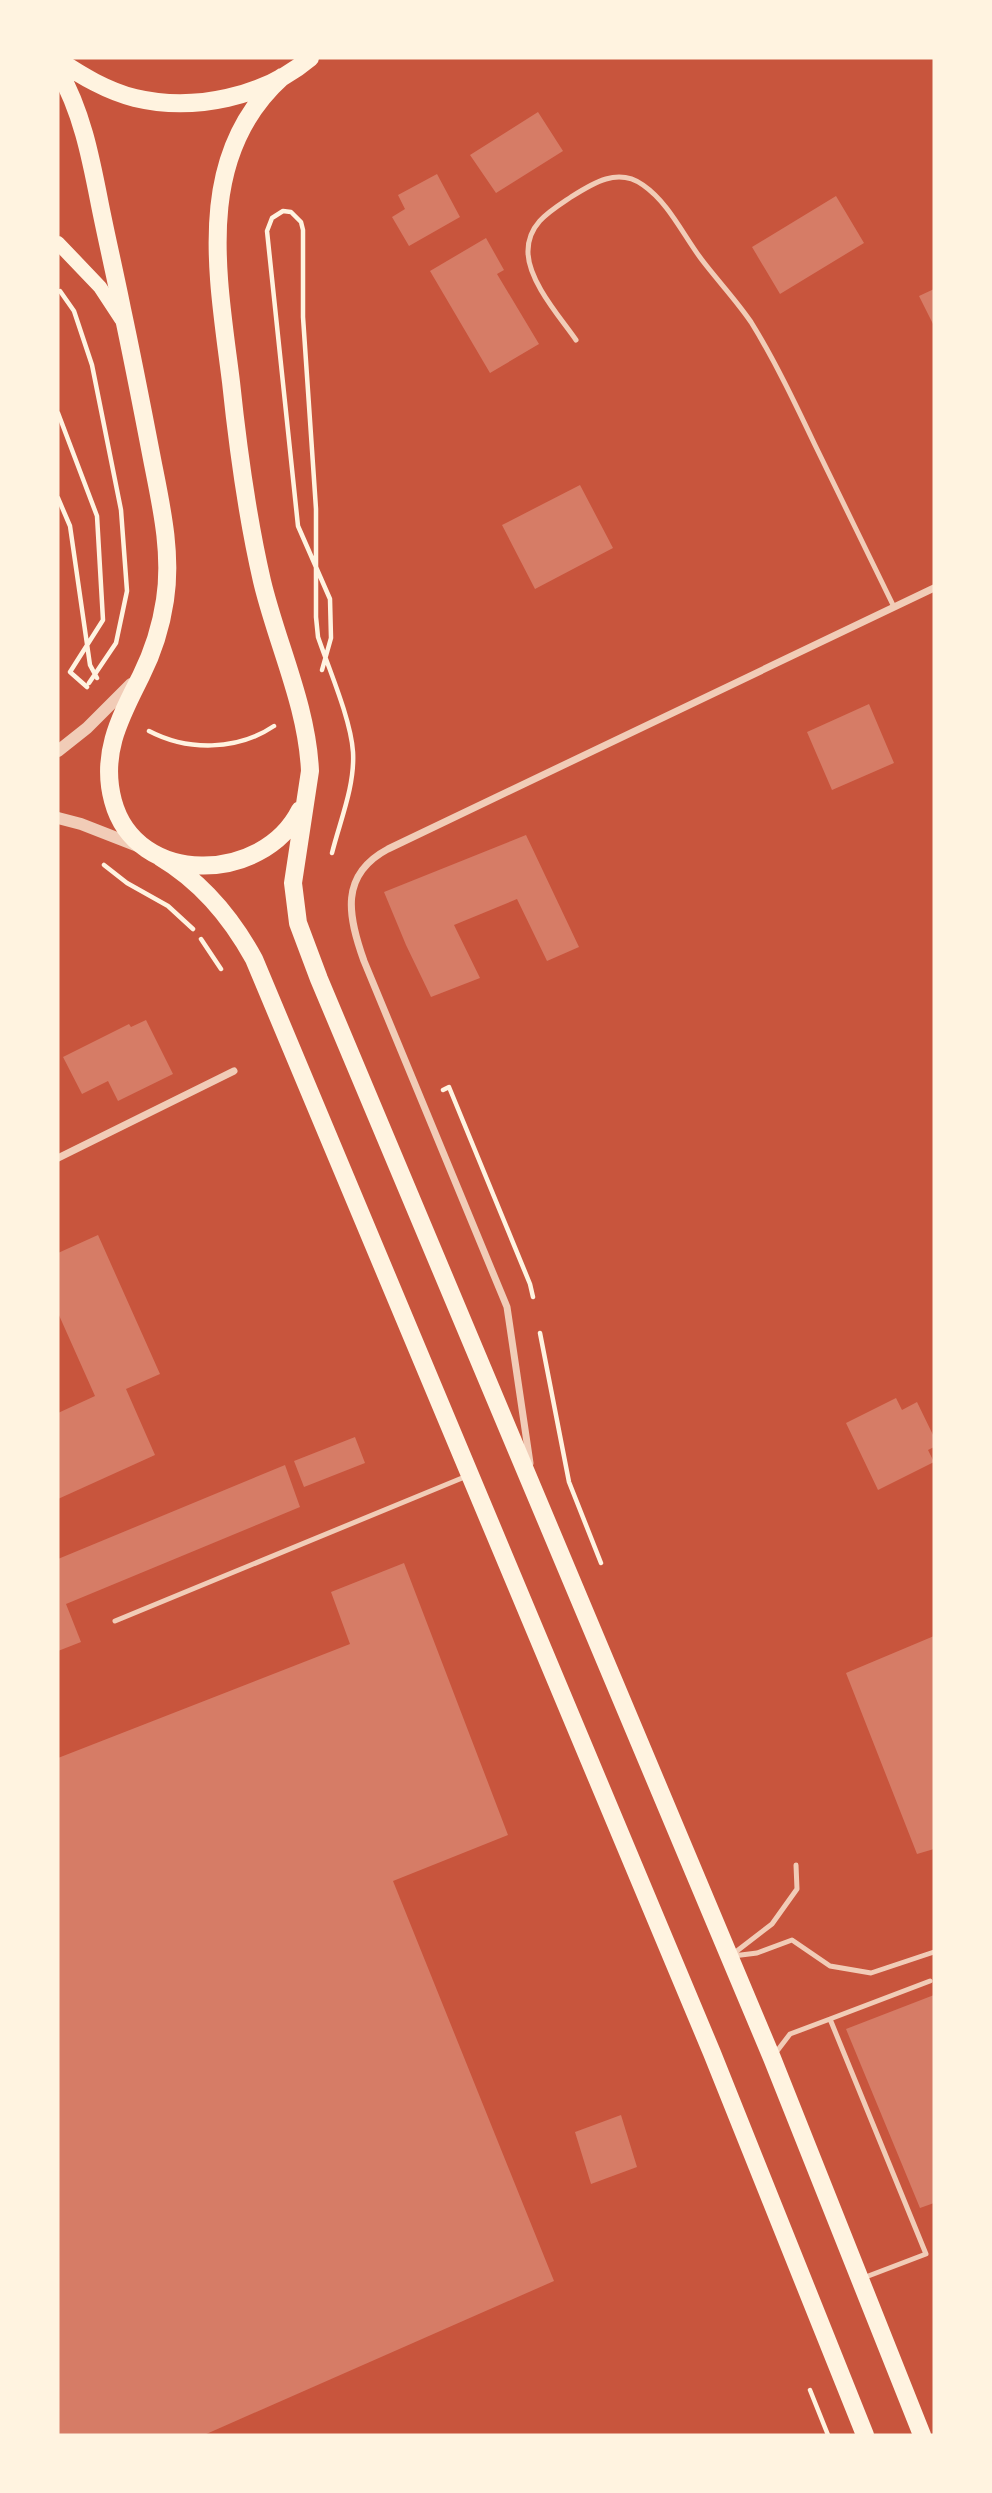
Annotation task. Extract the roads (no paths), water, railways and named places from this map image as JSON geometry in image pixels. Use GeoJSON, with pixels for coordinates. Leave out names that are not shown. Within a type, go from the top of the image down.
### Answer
{"type":"FeatureCollection","features":[{"type":"Feature","properties":{"kind":"main road"},"geometry":{"type":"LineString","coordinates":[[310,58],[282,77],[251,112],[234,148],[219,201],[216,253],[234,415],[251,527],[262,582],[306,736],[310,771],[293,883],[302,935],[730,1956],[922,2435]]}},
{"type":"Feature","properties":{"kind":"main road"},"geometry":{"type":"LineString","coordinates":[[58,60],[79,75],[106,88],[135,98],[165,102],[225,98],[254,90],[282,77]]}},
{"type":"Feature","properties":{"kind":"main road"},"geometry":{"type":"LineString","coordinates":[[58,70],[78,112],[85,137],[159,495],[167,556],[165,601],[156,640],[111,742],[109,780],[117,813],[125,828],[147,849],[188,875],[212,899],[235,926],[254,960],[752,2150],[864,2435]]}},
{"type":"Feature","properties":{"kind":"main road"},"geometry":{"type":"LineString","coordinates":[[58,243],[110,300],[121,319],[128,340]]}},
{"type":"Feature","properties":{"kind":"main road"},"geometry":{"type":"LineString","coordinates":[[160,857],[189,865],[206,866],[249,857],[272,844],[289,827],[305,797]]}},
{"type":"Feature","properties":{"kind":"street"},"geometry":{"type":"LineString","coordinates":[[545,1516],[535,1486],[526,1443],[507,1307],[371,979],[355,931],[352,896],[362,868],[388,849],[934,588]]}},
{"type":"Feature","properties":{"kind":"street"},"geometry":{"type":"LineString","coordinates":[[58,751],[120,697],[149,658]]}},
{"type":"Feature","properties":{"kind":"street"},"geometry":{"type":"LineString","coordinates":[[58,818],[81,824],[160,857]]}},
{"type":"Feature","properties":{"kind":"street"},"geometry":{"type":"LineString","coordinates":[[58,1158],[234,1071]]}},
{"type":"Feature","properties":{"kind":"lane"},"geometry":{"type":"LineString","coordinates":[[576,340],[545,296],[531,268],[528,256],[530,234],[551,210],[598,180],[620,176],[633,179],[657,198],[755,330],[789,392],[894,607]]}},
{"type":"Feature","properties":{"kind":"lane"},"geometry":{"type":"LineString","coordinates":[[115,1621],[470,1475]]}},
{"type":"Feature","properties":{"kind":"lane"},"geometry":{"type":"LineString","coordinates":[[730,1956],[772,1924],[797,1889],[796,1865]]}},
{"type":"Feature","properties":{"kind":"lane"},"geometry":{"type":"LineString","coordinates":[[730,1956],[757,1953],[792,1940],[830,1966],[871,1973],[934,1952]]}},
{"type":"Feature","properties":{"kind":"lane"},"geometry":{"type":"LineString","coordinates":[[772,2058],[790,2034],[930,1980]]}},
{"type":"Feature","properties":{"kind":"lane"},"geometry":{"type":"LineString","coordinates":[[830,2019],[926,2254]]}},
{"type":"Feature","properties":{"kind":"lane"},"geometry":{"type":"LineString","coordinates":[[860,2279],[934,2251]]}}]}
